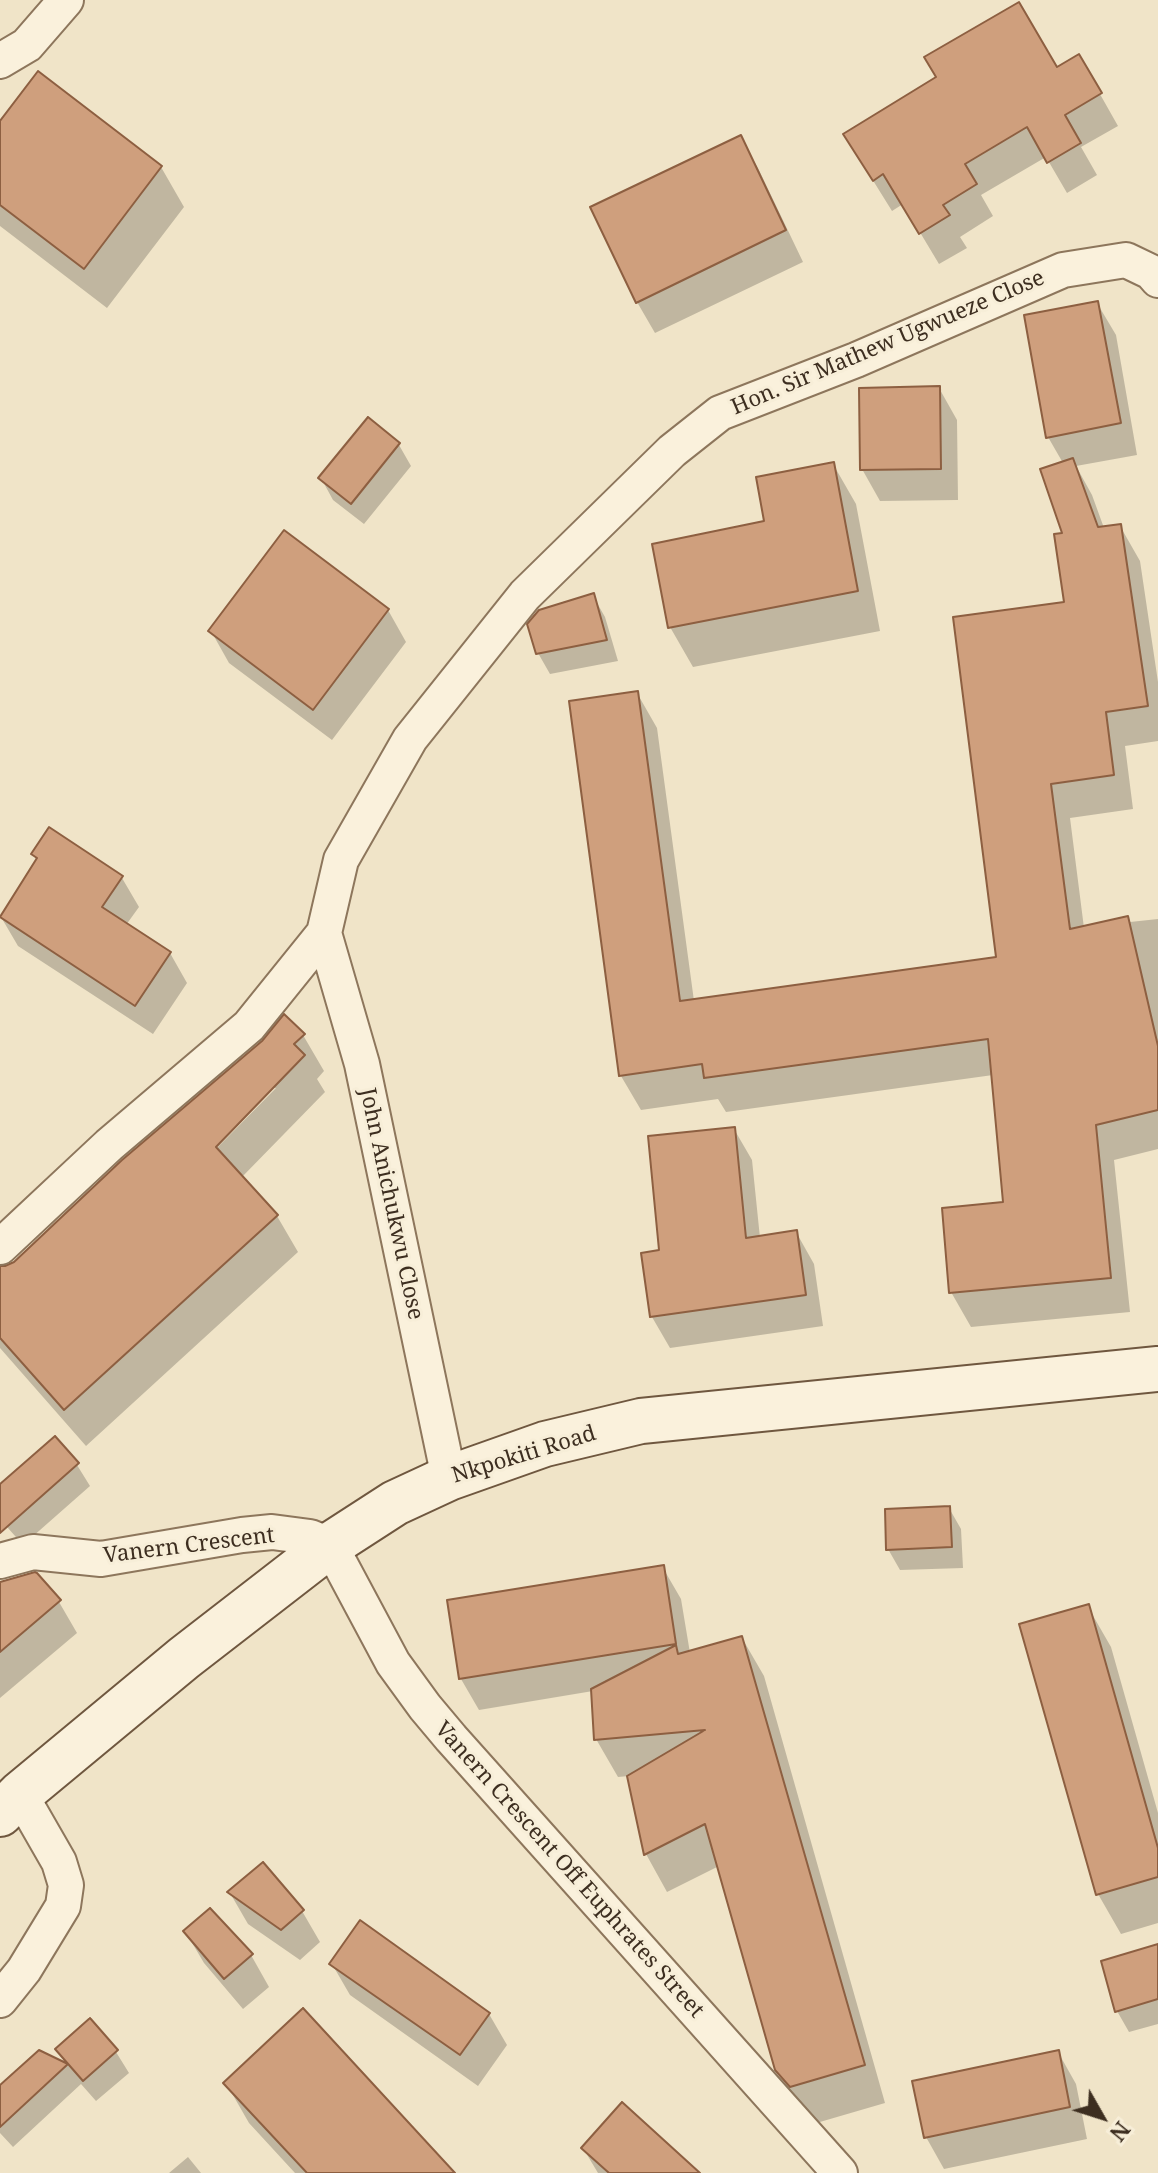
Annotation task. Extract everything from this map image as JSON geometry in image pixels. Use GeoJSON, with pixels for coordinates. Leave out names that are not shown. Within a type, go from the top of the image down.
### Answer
{"type":"FeatureCollection","features":[{"type":"Feature","properties":{"kind":"main road","name":"Nkpokiti Road"},"geometry":{"type":"LineString","coordinates":[[10,1804],[184,1658],[330,1545],[395,1503],[449,1478],[545,1444],[641,1421],[1158,1369]]}},
{"type":"Feature","properties":{"kind":"street"},"geometry":{"type":"LineString","coordinates":[[0,61],[27,45],[66,0]]}},
{"type":"Feature","properties":{"kind":"street","name":"Hon. Sir Mathew Ugwueze Close"},"geometry":{"type":"LineString","coordinates":[[0,1247],[109,1145],[249,1026],[324,933],[341,860],[410,739],[525,595],[672,451],[720,413],[856,360],[1063,270],[1126,260],[1151,272],[1158,280]]}},
{"type":"Feature","properties":{"kind":"street","name":"John Anichukwu Close"},"geometry":{"type":"LineString","coordinates":[[324,933],[362,1064],[449,1478]]}},
{"type":"Feature","properties":{"kind":"street","name":"Vanern Crescent"},"geometry":{"type":"LineString","coordinates":[[0,1561],[33,1552],[101,1559],[272,1532],[310,1537],[330,1545]]}},
{"type":"Feature","properties":{"kind":"street","name":"Vanern Crescent Off Euphrates Street"},"geometry":{"type":"LineString","coordinates":[[330,1545],[393,1663],[434,1718],[840,2173]]}},
{"type":"Feature","properties":{"kind":"street"},"geometry":{"type":"LineString","coordinates":[[0,2000],[24,1970],[63,1906],[66,1885],[59,1862],[10,1804]]}},
{"type":"Feature","properties":{"kind":"building"},"geometry":{"type":"Polygon","coordinates":[[[1019,2],[1057,67],[1079,54],[1102,93],[1065,115],[1081,143],[1047,163],[1027,127],[965,164],[977,184],[943,205],[950,215],[919,234],[883,174],[873,181],[843,134],[936,77],[924,57],[1019,2]]]}},
{"type":"Feature","properties":{"kind":"building"},"geometry":{"type":"Polygon","coordinates":[[[38,71],[162,166],[84,269],[0,205],[0,121],[38,71]]]}},
{"type":"Feature","properties":{"kind":"building"},"geometry":{"type":"Polygon","coordinates":[[[741,135],[786,230],[636,303],[590,207],[741,135]]]}},
{"type":"Feature","properties":{"kind":"building"},"geometry":{"type":"Polygon","coordinates":[[[1098,301],[1121,423],[1046,438],[1024,315],[1098,301]]]}},
{"type":"Feature","properties":{"kind":"building"},"geometry":{"type":"Polygon","coordinates":[[[940,386],[941,469],[860,470],[859,388],[940,386]]]}},
{"type":"Feature","properties":{"kind":"building"},"geometry":{"type":"Polygon","coordinates":[[[368,417],[400,443],[351,504],[318,478],[368,417]]]}},
{"type":"Feature","properties":{"kind":"building"},"geometry":{"type":"Polygon","coordinates":[[[1073,458],[1098,527],[1121,524],[1148,706],[1106,712],[1114,775],[1051,784],[1070,929],[1128,916],[1158,1046],[1158,1110],[1096,1125],[1111,1278],[949,1293],[942,1208],[1003,1202],[988,1039],[704,1078],[702,1064],[619,1076],[569,701],[638,691],[680,1001],[996,957],[953,617],[1064,602],[1054,534],[1062,533],[1040,469],[1073,458]]]}},
{"type":"Feature","properties":{"kind":"building"},"geometry":{"type":"Polygon","coordinates":[[[834,462],[858,591],[668,628],[652,544],[764,521],[756,477],[834,462]]]}},
{"type":"Feature","properties":{"kind":"building"},"geometry":{"type":"Polygon","coordinates":[[[284,530],[389,609],[313,710],[208,631],[284,530]]]}},
{"type":"Feature","properties":{"kind":"building"},"geometry":{"type":"Polygon","coordinates":[[[594,593],[607,640],[536,654],[527,624],[539,610],[594,593]]]}},
{"type":"Feature","properties":{"kind":"building"},"geometry":{"type":"Polygon","coordinates":[[[49,827],[123,876],[102,907],[171,952],[135,1006],[0,917],[37,858],[31,854],[49,827]]]}},
{"type":"Feature","properties":{"kind":"building"},"geometry":{"type":"Polygon","coordinates":[[[284,1014],[305,1034],[294,1044],[305,1055],[216,1147],[278,1215],[64,1410],[0,1338],[0,1266],[14,1262],[122,1160],[262,1041],[284,1014]]]}},
{"type":"Feature","properties":{"kind":"building"},"geometry":{"type":"Polygon","coordinates":[[[735,1127],[746,1238],[797,1230],[806,1295],[650,1317],[641,1253],[659,1250],[648,1136],[735,1127]]]}},
{"type":"Feature","properties":{"kind":"building"},"geometry":{"type":"Polygon","coordinates":[[[55,1436],[79,1463],[0,1533],[0,1484],[55,1436]]]}},
{"type":"Feature","properties":{"kind":"building"},"geometry":{"type":"Polygon","coordinates":[[[950,1506],[952,1547],[886,1550],[885,1509],[950,1506]]]}},
{"type":"Feature","properties":{"kind":"building"},"geometry":{"type":"Polygon","coordinates":[[[664,1565],[676,1644],[459,1679],[447,1600],[664,1565]]]}},
{"type":"Feature","properties":{"kind":"building"},"geometry":{"type":"Polygon","coordinates":[[[35,1572],[61,1600],[0,1652],[0,1582],[35,1572]]]}},
{"type":"Feature","properties":{"kind":"building"},"geometry":{"type":"Polygon","coordinates":[[[1089,1604],[1158,1848],[1158,1877],[1096,1895],[1019,1624],[1089,1604]]]}},
{"type":"Feature","properties":{"kind":"building"},"geometry":{"type":"Polygon","coordinates":[[[742,1636],[865,2065],[790,2087],[775,2070],[705,1824],[644,1855],[627,1776],[705,1730],[594,1740],[591,1689],[676,1645],[678,1654],[742,1636]]]}},
{"type":"Feature","properties":{"kind":"building"},"geometry":{"type":"Polygon","coordinates":[[[263,1862],[304,1910],[281,1930],[227,1892],[263,1862]]]}},
{"type":"Feature","properties":{"kind":"building"},"geometry":{"type":"Polygon","coordinates":[[[210,1908],[253,1954],[224,1979],[183,1931],[210,1908]]]}},
{"type":"Feature","properties":{"kind":"building"},"geometry":{"type":"Polygon","coordinates":[[[360,1920],[490,2013],[460,2055],[329,1964],[360,1920]]]}},
{"type":"Feature","properties":{"kind":"building"},"geometry":{"type":"Polygon","coordinates":[[[1158,1944],[1158,1999],[1115,2012],[1101,1961],[1158,1944]]]}},
{"type":"Feature","properties":{"kind":"building"},"geometry":{"type":"Polygon","coordinates":[[[303,2008],[455,2173],[307,2173],[223,2083],[303,2008]]]}},
{"type":"Feature","properties":{"kind":"building"},"geometry":{"type":"Polygon","coordinates":[[[90,2018],[118,2050],[83,2081],[55,2049],[90,2018]]]}},
{"type":"Feature","properties":{"kind":"building"},"geometry":{"type":"Polygon","coordinates":[[[39,2050],[68,2064],[0,2127],[0,2085],[39,2050]]]}},
{"type":"Feature","properties":{"kind":"building"},"geometry":{"type":"Polygon","coordinates":[[[1059,2050],[1070,2107],[924,2138],[912,2081],[1059,2050]]]}},
{"type":"Feature","properties":{"kind":"building"},"geometry":{"type":"Polygon","coordinates":[[[622,2102],[700,2173],[609,2173],[581,2148],[622,2102]]]}}]}
